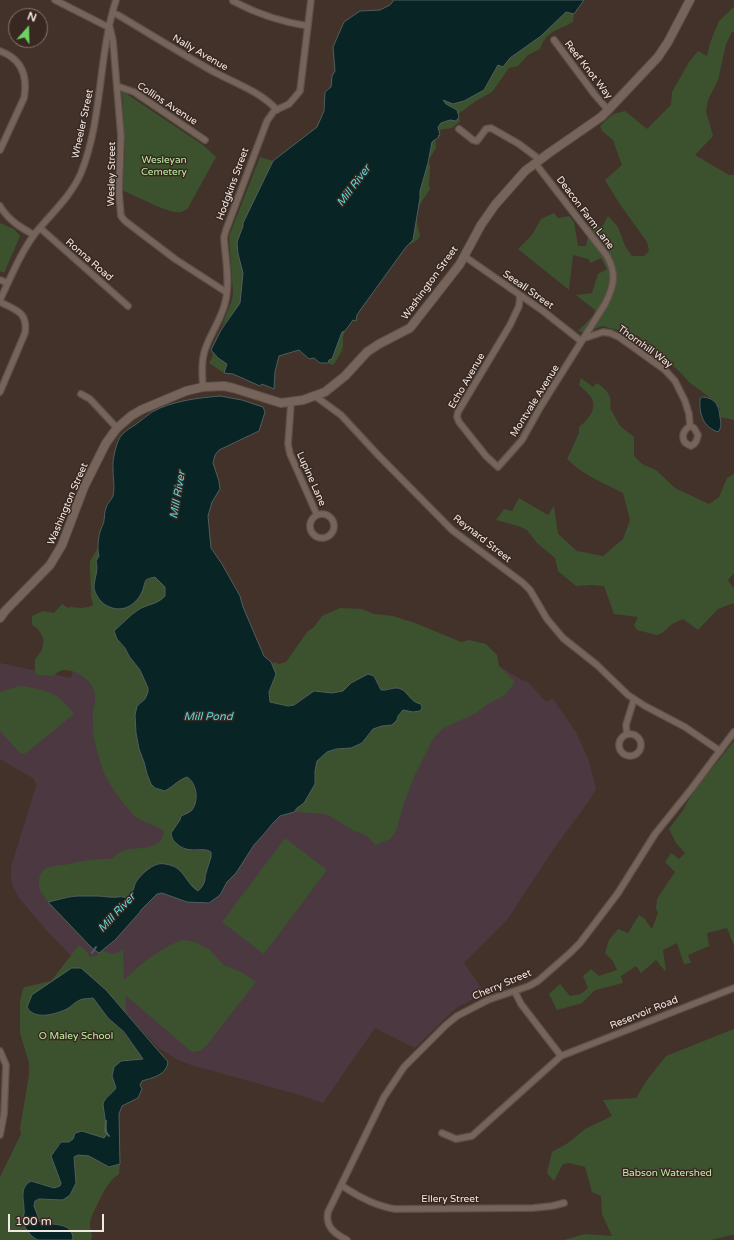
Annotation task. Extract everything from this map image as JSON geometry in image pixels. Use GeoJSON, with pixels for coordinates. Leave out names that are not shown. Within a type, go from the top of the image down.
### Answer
{"type":"FeatureCollection","features":[{"type":"Feature","properties":{"kind":"main road","name":"Washington Street"},"geometry":{"type":"LineString","coordinates":[[0,618],[4,611],[43,573],[59,551],[84,487],[106,443],[117,428],[141,410],[186,391],[203,387],[229,387],[281,403],[291,403],[304,400],[325,392],[345,376],[367,352],[410,328],[460,264],[479,229],[495,205],[525,171],[537,161],[602,117],[658,57],[668,42],[690,0]]}},
{"type":"Feature","properties":{"kind":"street"},"geometry":{"type":"LineString","coordinates":[[55,0],[110,28]]}},
{"type":"Feature","properties":{"kind":"street","name":"Wheeler Street"},"geometry":{"type":"LineString","coordinates":[[0,301],[22,254],[34,235],[71,192],[84,165],[97,110],[105,43],[116,0]]}},
{"type":"Feature","properties":{"kind":"street","name":"Hodgkins Street"},"geometry":{"type":"LineString","coordinates":[[203,387],[202,372],[205,348],[218,323],[226,299],[224,237],[267,121],[274,111],[289,104],[300,91],[311,0]]}},
{"type":"Feature","properties":{"kind":"street"},"geometry":{"type":"LineString","coordinates":[[233,1],[271,18],[308,26]]}},
{"type":"Feature","properties":{"kind":"street","name":"Nally Avenue"},"geometry":{"type":"LineString","coordinates":[[113,13],[208,68],[260,95],[270,102],[277,110]]}},
{"type":"Feature","properties":{"kind":"street","name":"Wesley Street"},"geometry":{"type":"LineString","coordinates":[[110,28],[113,41],[121,136],[119,193],[121,216],[125,221],[156,245],[226,292]]}},
{"type":"Feature","properties":{"kind":"street","name":"Reef Knot Way"},"geometry":{"type":"LineString","coordinates":[[554,40],[608,110]]}},
{"type":"Feature","properties":{"kind":"street"},"geometry":{"type":"LineString","coordinates":[[0,51],[12,56],[21,67],[24,76],[25,91],[24,98],[0,150]]}},
{"type":"Feature","properties":{"kind":"street","name":"Collins Avenue"},"geometry":{"type":"LineString","coordinates":[[117,86],[134,92],[205,140]]}},
{"type":"Feature","properties":{"kind":"street","name":"Deacon Farm Lane"},"geometry":{"type":"LineString","coordinates":[[459,129],[473,140],[477,141],[486,129],[490,128],[519,144],[537,161],[607,256],[612,266],[614,280],[612,289],[593,325],[581,341]]}},
{"type":"Feature","properties":{"kind":"street"},"geometry":{"type":"LineString","coordinates":[[0,206],[5,214],[16,224],[34,235]]}},
{"type":"Feature","properties":{"kind":"street","name":"Ronna Road"},"geometry":{"type":"LineString","coordinates":[[40,228],[128,306]]}},
{"type":"Feature","properties":{"kind":"street","name":"Seeall Street"},"geometry":{"type":"LineString","coordinates":[[464,256],[581,341]]}},
{"type":"Feature","properties":{"kind":"street"},"geometry":{"type":"LineString","coordinates":[[0,280],[8,284]]}},
{"type":"Feature","properties":{"kind":"street","name":"Echo Avenue"},"geometry":{"type":"LineString","coordinates":[[498,467],[486,456],[459,422],[457,417],[458,412],[510,325],[519,306],[520,296]]}},
{"type":"Feature","properties":{"kind":"street"},"geometry":{"type":"LineString","coordinates":[[0,301],[19,312],[24,317],[26,324],[25,333],[0,392]]}},
{"type":"Feature","properties":{"kind":"street","name":"Thornhill Way"},"geometry":{"type":"LineString","coordinates":[[581,341],[595,334],[610,332],[665,370],[675,382],[685,401],[689,414],[690,426]]}},
{"type":"Feature","properties":{"kind":"street","name":"Montvale Avenue"},"geometry":{"type":"LineString","coordinates":[[498,467],[522,440],[581,341]]}},
{"type":"Feature","properties":{"kind":"street"},"geometry":{"type":"LineString","coordinates":[[82,394],[90,399],[117,428]]}},
{"type":"Feature","properties":{"kind":"street","name":"Reynard Street"},"geometry":{"type":"LineString","coordinates":[[315,396],[341,415],[452,530],[523,583],[530,590],[548,619],[563,638],[597,665],[634,699],[685,727],[720,750]]}},
{"type":"Feature","properties":{"kind":"street","name":"Lupine Lane"},"geometry":{"type":"LineString","coordinates":[[291,403],[288,444],[290,454],[317,514]]}},
{"type":"Feature","properties":{"kind":"street","name":"Lupine Lane"},"geometry":{"type":"LineString","coordinates":[[317,514],[327,514],[333,521],[334,530],[327,537],[318,537],[311,531],[311,521],[317,514]]}},
{"type":"Feature","properties":{"kind":"street"},"geometry":{"type":"LineString","coordinates":[[627,734],[626,725],[634,699]]}},
{"type":"Feature","properties":{"kind":"street","name":"Cherry Street"},"geometry":{"type":"LineString","coordinates":[[347,1240],[332,1231],[329,1226],[327,1216],[330,1206],[384,1097],[404,1067],[457,1016],[488,1000],[529,986],[564,959],[580,943],[618,893],[655,834],[734,732]]}},
{"type":"Feature","properties":{"kind":"street","name":"Reservoir Road"},"geometry":{"type":"LineString","coordinates":[[442,1133],[456,1139],[472,1136],[561,1056],[734,988]]}},
{"type":"Feature","properties":{"kind":"street"},"geometry":{"type":"LineString","coordinates":[[515,992],[521,1004],[561,1056]]}},
{"type":"Feature","properties":{"kind":"street"},"geometry":{"type":"LineString","coordinates":[[0,1052],[6,1065],[4,1114],[0,1135]]}},
{"type":"Feature","properties":{"kind":"street","name":"Ellery Street"},"geometry":{"type":"LineString","coordinates":[[341,1185],[365,1199],[395,1208],[533,1208],[564,1203]]}},
{"type":"Feature","properties":{"kind":"shaded area"},"geometry":{"type":"Polygon","coordinates":[[[82,633],[206,717],[497,665],[528,682],[546,702],[553,699],[576,732],[589,761],[596,789],[553,850],[507,920],[464,963],[482,989],[483,994],[456,1008],[415,1048],[375,1028],[323,1103],[191,1065],[178,1060],[159,1048],[46,930],[19,898],[11,880],[11,867],[36,786],[34,779],[0,759],[0,663],[71,678],[82,633]]]}},
{"type":"Feature","properties":{"kind":"green space"},"geometry":{"type":"Polygon","coordinates":[[[734,7],[734,32],[732,32],[726,44],[718,80],[708,100],[706,111],[713,136],[695,155],[729,175],[734,175],[734,420],[720,417],[720,409],[713,400],[689,382],[678,370],[658,355],[638,336],[602,326],[585,333],[578,331],[594,315],[595,310],[576,295],[592,293],[598,274],[607,269],[601,258],[591,263],[588,259],[573,255],[569,290],[518,249],[532,235],[541,219],[554,213],[558,218],[569,216],[574,222],[578,246],[586,246],[590,226],[602,227],[608,216],[618,227],[625,246],[632,256],[644,256],[649,251],[647,242],[619,203],[605,180],[622,165],[613,140],[602,131],[600,126],[613,114],[625,111],[647,129],[671,105],[672,92],[689,62],[698,51],[707,56],[710,43],[719,21],[734,7]]]}},
{"type":"Feature","properties":{"kind":"green space"},"geometry":{"type":"Polygon","coordinates":[[[565,12],[574,14],[573,22],[549,34],[540,49],[528,55],[518,66],[509,68],[492,92],[458,114],[460,121],[452,128],[438,130],[437,123],[442,100],[452,103],[464,101],[484,90],[497,63],[565,12]]]}},
{"type":"Feature","properties":{"kind":"green space"},"geometry":{"type":"Polygon","coordinates":[[[336,84],[233,341],[224,373],[209,363],[213,356],[212,350],[217,337],[238,307],[221,327],[233,294],[229,236],[260,157],[273,161],[272,165],[311,139],[336,84]]]}},
{"type":"Feature","properties":{"kind":"green space","name":"Wesleyan Cemetery"},"geometry":{"type":"Polygon","coordinates":[[[122,91],[203,145],[216,157],[188,208],[184,211],[178,212],[164,209],[123,191],[125,147],[122,91]]]}},
{"type":"Feature","properties":{"kind":"green space"},"geometry":{"type":"Polygon","coordinates":[[[435,139],[436,148],[428,161],[430,166],[430,189],[419,206],[417,215],[420,235],[415,242],[407,245],[422,144],[435,139]]]}},
{"type":"Feature","properties":{"kind":"green space"},"geometry":{"type":"Polygon","coordinates":[[[0,223],[14,229],[20,236],[4,273],[0,271],[0,223]]]}},
{"type":"Feature","properties":{"kind":"green space"},"geometry":{"type":"Polygon","coordinates":[[[345,331],[342,350],[336,362],[332,365],[328,363],[337,334],[345,331]]]}},
{"type":"Feature","properties":{"kind":"green space"},"geometry":{"type":"Polygon","coordinates":[[[581,378],[593,387],[597,383],[608,393],[611,403],[610,408],[620,426],[634,437],[634,456],[642,464],[656,470],[675,488],[709,504],[719,497],[727,478],[734,474],[734,573],[728,580],[734,589],[734,603],[718,609],[698,630],[683,619],[672,624],[662,633],[657,635],[637,630],[634,625],[638,617],[614,614],[604,586],[576,586],[558,571],[555,558],[537,543],[527,530],[496,520],[504,509],[512,511],[519,498],[548,515],[554,506],[558,534],[577,551],[603,556],[623,539],[630,520],[623,493],[586,474],[567,459],[579,433],[579,427],[589,418],[593,410],[593,401],[591,397],[579,385],[581,378]]]}},
{"type":"Feature","properties":{"kind":"green space"},"geometry":{"type":"Polygon","coordinates":[[[97,549],[99,556],[96,561],[98,568],[94,589],[125,608],[136,601],[147,580],[155,577],[165,587],[165,596],[160,601],[140,609],[132,615],[126,622],[117,639],[136,664],[147,686],[148,691],[145,698],[139,703],[135,720],[139,749],[147,772],[172,787],[180,780],[187,777],[193,783],[195,788],[196,802],[192,810],[181,816],[176,825],[180,847],[192,851],[208,850],[211,852],[204,882],[198,891],[191,886],[175,866],[136,883],[135,887],[127,897],[113,898],[98,896],[48,902],[40,889],[39,880],[46,868],[90,860],[112,859],[125,850],[155,845],[163,837],[164,831],[134,816],[116,794],[107,779],[101,765],[94,738],[93,715],[95,696],[89,682],[80,674],[68,670],[58,672],[54,676],[36,675],[35,660],[43,645],[43,638],[38,629],[32,625],[32,616],[43,611],[54,613],[62,604],[68,608],[92,606],[90,561],[97,549]]]}},
{"type":"Feature","properties":{"kind":"green space"},"geometry":{"type":"Polygon","coordinates":[[[340,608],[362,609],[374,614],[393,616],[415,623],[461,642],[469,640],[486,644],[497,655],[499,666],[515,682],[505,695],[486,705],[476,713],[442,729],[433,739],[414,777],[404,803],[396,831],[390,839],[376,845],[366,835],[354,831],[328,815],[294,812],[304,803],[316,778],[315,771],[317,761],[327,752],[339,749],[369,736],[373,729],[382,726],[389,726],[403,710],[413,712],[415,703],[402,690],[391,688],[381,690],[374,676],[368,675],[351,683],[343,691],[332,693],[314,691],[294,705],[288,706],[270,702],[269,692],[276,675],[272,664],[274,662],[279,664],[286,662],[307,632],[314,627],[322,616],[340,608]]]}},
{"type":"Feature","properties":{"kind":"green space"},"geometry":{"type":"Polygon","coordinates":[[[19,686],[40,689],[55,695],[63,701],[74,714],[26,753],[20,753],[0,731],[0,692],[19,686]]]}},
{"type":"Feature","properties":{"kind":"green space"},"geometry":{"type":"Polygon","coordinates":[[[734,741],[734,946],[727,928],[707,933],[709,946],[688,955],[691,963],[684,964],[677,943],[663,950],[666,972],[656,960],[641,973],[636,966],[621,976],[623,983],[595,990],[582,1003],[557,1010],[549,994],[560,984],[570,996],[581,994],[588,988],[583,976],[591,969],[599,976],[617,970],[613,961],[605,953],[609,940],[618,929],[628,933],[639,915],[644,918],[652,929],[658,913],[656,909],[657,899],[675,872],[665,862],[671,853],[679,859],[685,853],[676,843],[669,829],[684,809],[694,791],[734,741]]]}},
{"type":"Feature","properties":{"kind":"green space"},"geometry":{"type":"Polygon","coordinates":[[[285,838],[327,870],[264,954],[222,922],[285,838]]]}},
{"type":"Feature","properties":{"kind":"green space","name":"O Maley School"},"geometry":{"type":"Polygon","coordinates":[[[184,940],[195,942],[210,950],[224,965],[241,972],[256,982],[206,1046],[200,1051],[192,1052],[125,995],[126,1009],[121,1029],[144,1060],[121,1061],[112,1076],[116,1088],[105,1099],[103,1104],[107,1134],[104,1139],[88,1133],[69,1142],[60,1142],[51,1156],[61,1183],[60,1186],[54,1188],[32,1181],[23,1197],[25,1213],[23,1220],[26,1229],[35,1239],[38,1240],[0,1240],[0,1177],[21,1134],[20,1128],[29,1075],[29,1063],[20,1033],[20,1001],[23,989],[25,987],[51,981],[79,945],[90,957],[97,955],[102,951],[118,953],[123,949],[124,980],[144,962],[160,951],[184,940]]]}},
{"type":"Feature","properties":{"kind":"green space","name":"Babson Watershed"},"geometry":{"type":"Polygon","coordinates":[[[734,1029],[734,1235],[711,1240],[564,1240],[585,1234],[612,1236],[602,1214],[601,1196],[592,1192],[585,1167],[570,1163],[563,1164],[554,1181],[547,1173],[552,1152],[568,1143],[585,1129],[612,1116],[603,1100],[636,1098],[647,1080],[666,1056],[734,1029]]]}},
{"type":"Feature","properties":{"kind":"green space"},"geometry":{"type":"Polygon","coordinates":[[[78,1155],[89,1156],[109,1167],[120,1164],[119,1174],[106,1188],[90,1222],[92,1236],[91,1240],[73,1240],[70,1230],[66,1227],[40,1222],[34,1206],[35,1201],[39,1199],[62,1200],[76,1183],[74,1157],[78,1155]]]}},
{"type":"Feature","properties":{"kind":"water"},"geometry":{"type":"Polygon","coordinates":[[[394,0],[584,0],[574,14],[566,12],[541,36],[510,58],[503,67],[498,65],[484,90],[464,101],[453,104],[443,100],[446,104],[457,110],[459,117],[456,121],[450,120],[441,123],[438,127],[440,135],[432,142],[420,191],[413,240],[406,247],[361,309],[357,315],[356,321],[353,320],[345,331],[342,332],[332,359],[329,360],[328,363],[320,363],[314,358],[309,359],[299,350],[279,356],[275,372],[274,389],[262,384],[260,386],[233,374],[224,373],[227,364],[218,358],[211,350],[221,330],[240,303],[243,273],[238,254],[237,242],[243,223],[273,161],[317,127],[324,111],[325,92],[331,87],[332,76],[335,71],[333,47],[344,22],[360,11],[380,10],[390,5],[394,0]]]}},
{"type":"Feature","properties":{"kind":"water","name":"Mill Pond"},"geometry":{"type":"Polygon","coordinates":[[[220,396],[242,400],[263,407],[265,412],[259,431],[219,450],[215,455],[213,463],[220,489],[212,502],[208,516],[211,548],[240,596],[243,607],[264,656],[271,662],[276,674],[269,692],[270,702],[288,706],[294,705],[314,691],[332,693],[343,691],[351,683],[368,674],[374,676],[381,690],[396,688],[401,689],[414,701],[421,704],[422,708],[420,711],[413,712],[403,710],[392,725],[373,729],[362,743],[351,748],[336,749],[327,752],[317,761],[315,784],[304,803],[294,812],[280,816],[274,822],[254,845],[236,873],[227,882],[220,895],[209,903],[187,902],[162,893],[157,894],[115,940],[99,953],[92,948],[48,902],[75,896],[127,897],[131,893],[141,875],[151,867],[158,864],[166,864],[179,869],[191,885],[198,891],[204,882],[211,857],[211,852],[208,850],[186,849],[177,844],[172,838],[171,833],[181,816],[191,811],[196,802],[195,788],[193,783],[187,777],[165,791],[155,788],[151,784],[139,749],[135,715],[137,706],[145,699],[148,688],[140,670],[117,639],[114,631],[138,610],[162,599],[165,596],[165,587],[155,577],[147,579],[139,598],[126,608],[121,609],[115,609],[104,604],[95,593],[94,584],[97,568],[96,561],[99,556],[99,535],[104,522],[105,511],[114,492],[114,453],[122,435],[152,412],[176,403],[220,396]]]}},
{"type":"Feature","properties":{"kind":"water"},"geometry":{"type":"Polygon","coordinates":[[[703,397],[711,399],[718,406],[721,423],[718,432],[713,430],[705,423],[701,415],[700,399],[703,397]]]}},
{"type":"Feature","properties":{"kind":"water"},"geometry":{"type":"Polygon","coordinates":[[[72,968],[81,968],[106,990],[168,1062],[162,1073],[142,1081],[140,1085],[142,1089],[138,1098],[122,1106],[119,1114],[120,1164],[109,1167],[89,1156],[78,1155],[74,1157],[76,1183],[70,1195],[63,1200],[39,1199],[35,1201],[34,1206],[40,1222],[66,1227],[70,1230],[73,1240],[38,1240],[28,1232],[23,1223],[23,1194],[25,1187],[31,1181],[54,1188],[60,1186],[61,1183],[51,1156],[61,1142],[69,1142],[73,1139],[75,1133],[82,1131],[104,1138],[107,1134],[103,1104],[105,1099],[116,1088],[112,1076],[114,1067],[121,1061],[143,1059],[124,1032],[108,1018],[93,998],[82,999],[67,1009],[57,1013],[40,1015],[30,1011],[27,1007],[32,995],[72,968]]]}},
{"type":"Feature","properties":{"kind":"waterway","name":"Mill River"},"geometry":{"type":"LineString","coordinates":[[92,953],[96,947]]}},
{"type":"Feature","properties":{"kind":"waterway","name":"Mill River"},"geometry":{"type":"LineString","coordinates":[[106,1121],[105,1131],[109,1136]]}}]}
